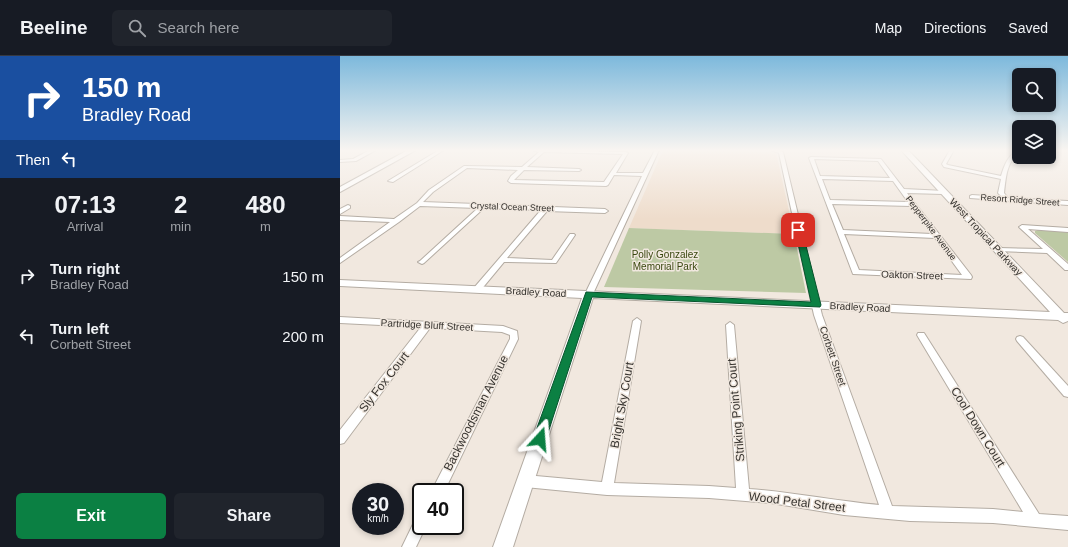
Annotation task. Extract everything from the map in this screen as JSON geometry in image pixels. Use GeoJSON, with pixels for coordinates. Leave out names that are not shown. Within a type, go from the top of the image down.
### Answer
{"type":"FeatureCollection","features":[{"type":"Feature","properties":{"kind":"main road"},"geometry":{"type":"LineString","coordinates":[[340,184],[361,173]]}},
{"type":"Feature","properties":{"kind":"main road"},"geometry":{"type":"LineString","coordinates":[[340,190],[372,173]]}},
{"type":"Feature","properties":{"kind":"street"},"geometry":{"type":"LineString","coordinates":[[391,180],[403,173]]}},
{"type":"Feature","properties":{"kind":"street"},"geometry":{"type":"LineString","coordinates":[[340,261],[419,204],[431,191],[457,173]]}},
{"type":"Feature","properties":{"kind":"street"},"geometry":{"type":"LineString","coordinates":[[503,547],[589,294],[645,175],[613,174],[606,184],[511,181],[518,173]]}},
{"type":"Feature","properties":{"kind":"street","name":"Corbett Street"},"geometry":{"type":"LineString","coordinates":[[784,173],[816,305],[888,512]]}},
{"type":"Feature","properties":{"kind":"street","name":"Pepperpike Avenue"},"geometry":{"type":"LineString","coordinates":[[817,173],[819,178]]}},
{"type":"Feature","properties":{"kind":"street","name":"Pepperpike Avenue"},"geometry":{"type":"LineString","coordinates":[[889,173],[968,277]]}},
{"type":"Feature","properties":{"kind":"street","name":"West Tropical Parkway"},"geometry":{"type":"LineString","coordinates":[[925,173],[1066,319]]}},
{"type":"Feature","properties":{"kind":"street"},"geometry":{"type":"LineString","coordinates":[[979,173],[1004,178]]}},
{"type":"Feature","properties":{"kind":"street"},"geometry":{"type":"LineString","coordinates":[[1005,173],[1001,193],[1006,199]]}},
{"type":"Feature","properties":{"kind":"street"},"geometry":{"type":"LineString","coordinates":[[894,180],[819,178],[840,232],[937,236]]}},
{"type":"Feature","properties":{"kind":"street"},"geometry":{"type":"LineString","coordinates":[[903,191],[943,192]]}},
{"type":"Feature","properties":{"kind":"street","name":"Resort Ridge Street"},"geometry":{"type":"LineString","coordinates":[[972,197],[1068,203]]}},
{"type":"Feature","properties":{"kind":"street"},"geometry":{"type":"LineString","coordinates":[[828,202],[913,204]]}},
{"type":"Feature","properties":{"kind":"street","name":"Crystal Ocean Street"},"geometry":{"type":"LineString","coordinates":[[419,204],[605,211]]}},
{"type":"Feature","properties":{"kind":"street"},"geometry":{"type":"LineString","coordinates":[[422,262],[483,206]]}},
{"type":"Feature","properties":{"kind":"street"},"geometry":{"type":"LineString","coordinates":[[340,212],[348,207]]}},
{"type":"Feature","properties":{"kind":"street"},"geometry":{"type":"LineString","coordinates":[[477,289],[545,209]]}},
{"type":"Feature","properties":{"kind":"street"},"geometry":{"type":"LineString","coordinates":[[340,218],[397,220]]}},
{"type":"Feature","properties":{"kind":"street"},"geometry":{"type":"LineString","coordinates":[[1068,230],[1022,227],[1068,268]]}},
{"type":"Feature","properties":{"kind":"street","name":"Oakton Street"},"geometry":{"type":"LineString","coordinates":[[840,232],[856,272],[968,277]]}},
{"type":"Feature","properties":{"kind":"street"},"geometry":{"type":"LineString","coordinates":[[503,260],[554,262],[572,235]]}},
{"type":"Feature","properties":{"kind":"street"},"geometry":{"type":"LineString","coordinates":[[998,250],[1050,251]]}},
{"type":"Feature","properties":{"kind":"street","name":"Bradley Road"},"geometry":{"type":"LineString","coordinates":[[340,283],[816,305],[1066,319]]}},
{"type":"Feature","properties":{"kind":"street","name":"Partridge Bluff Street"},"geometry":{"type":"LineString","coordinates":[[340,321],[503,329],[514,333]]}},
{"type":"Feature","properties":{"kind":"street","name":"Bright Sky Court"},"geometry":{"type":"LineString","coordinates":[[608,489],[637,321]]}},
{"type":"Feature","properties":{"kind":"street","name":"Sly Fox Court"},"geometry":{"type":"LineString","coordinates":[[340,439],[428,325]]}},
{"type":"Feature","properties":{"kind":"street","name":"Striking Point Court"},"geometry":{"type":"LineString","coordinates":[[730,325],[743,495]]}},
{"type":"Feature","properties":{"kind":"street","name":"Backwoodsman Avenue"},"geometry":{"type":"LineString","coordinates":[[441,483],[514,340],[514,333]]}},
{"type":"Feature","properties":{"kind":"street","name":"Cool Down Court"},"geometry":{"type":"LineString","coordinates":[[921,335],[1035,520]]}},
{"type":"Feature","properties":{"kind":"street"},"geometry":{"type":"LineString","coordinates":[[1020,339],[1068,393]]}},
{"type":"Feature","properties":{"kind":"street","name":"Wood Petal Street"},"geometry":{"type":"LineString","coordinates":[[525,481],[608,489],[743,495],[888,512],[1068,523]]}},
{"type":"Feature","properties":{"kind":"street"},"geometry":{"type":"LineString","coordinates":[[409,547],[415,535]]}},
{"type":"Feature","properties":{"kind":"shaded area"},"geometry":{"type":"Polygon","coordinates":[[[653,173],[781,173],[794,234],[629,228],[653,173]]]}},
{"type":"Feature","properties":{"kind":"green space","name":"Polly Gonzalez Memorial Park"},"geometry":{"type":"Polygon","coordinates":[[[629,228],[794,234],[806,293],[604,287],[629,228]]]}},
{"type":"Feature","properties":{"kind":"green space"},"geometry":{"type":"Polygon","coordinates":[[[1035,231],[1068,232],[1068,262],[1035,233],[1035,231]]]}},
{"type":"Feature","properties":{"kind":"route"},"geometry":{"type":"LineString","coordinates":[[540,439],[589,294],[816,305],[798,230]]}}]}
